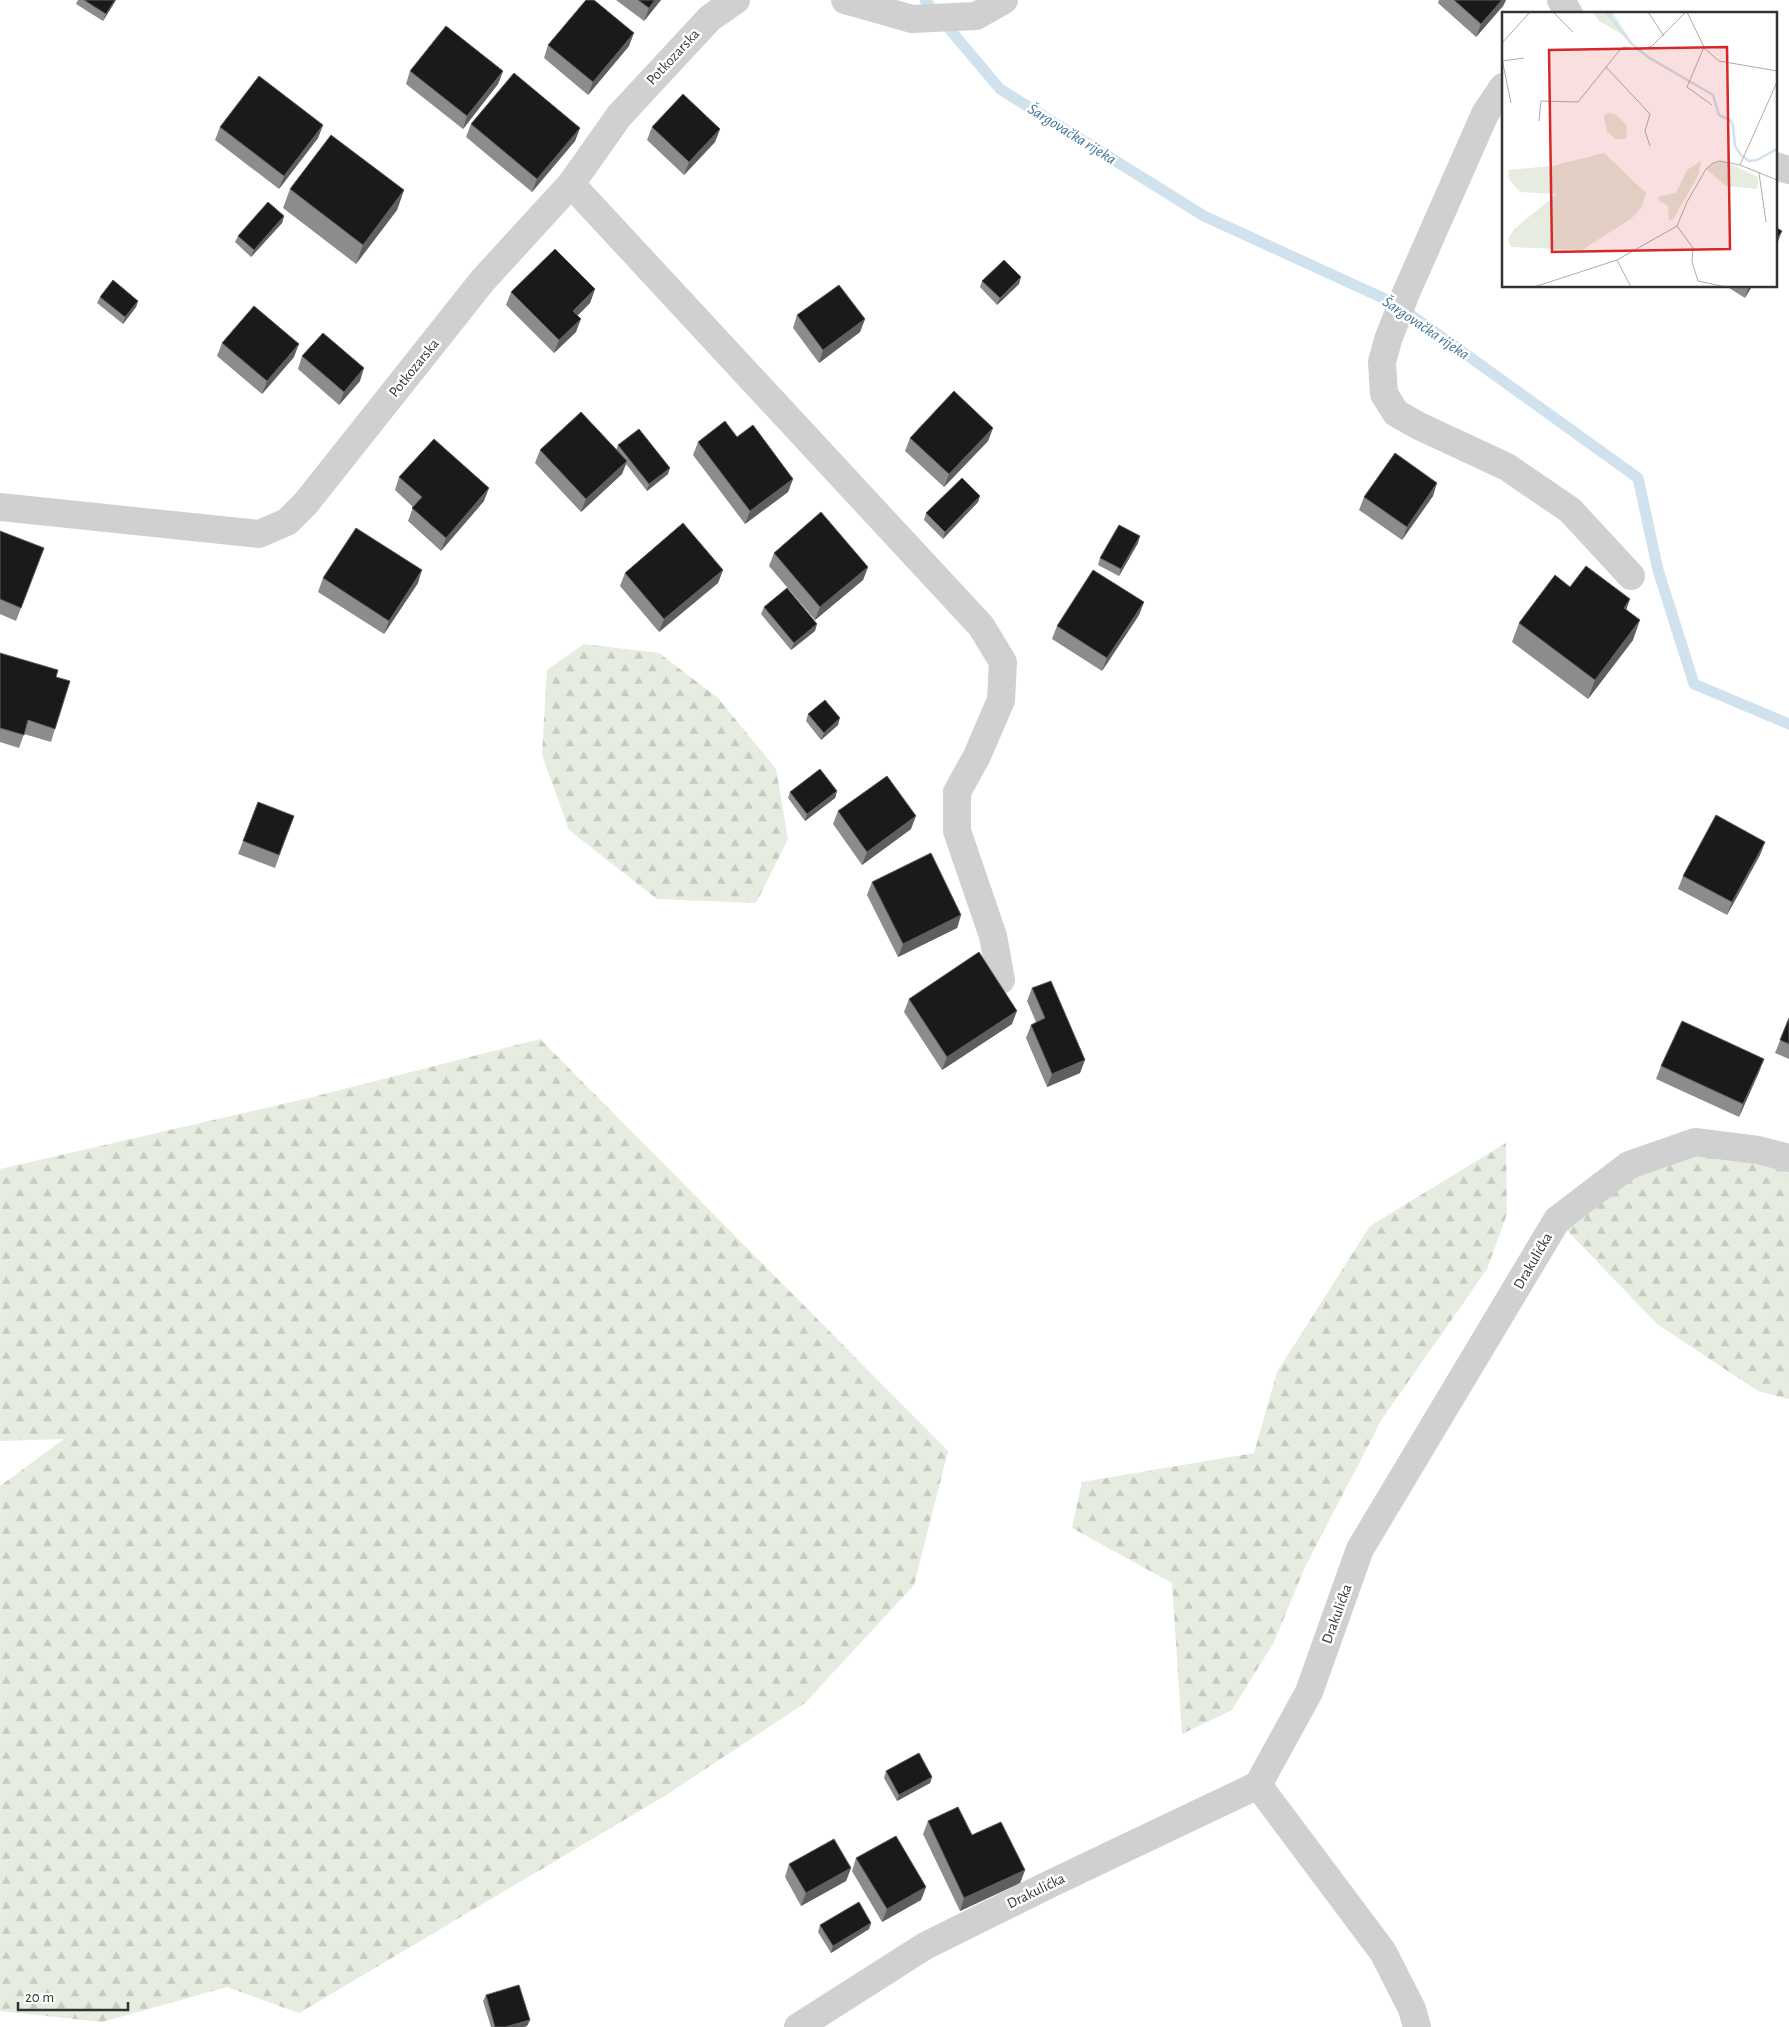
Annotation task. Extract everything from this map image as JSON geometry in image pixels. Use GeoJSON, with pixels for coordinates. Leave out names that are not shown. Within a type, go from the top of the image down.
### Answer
{"type":"FeatureCollection","features":[{"type":"Feature","properties":{"kind":"street","name":"Potkozarska"},"geometry":{"type":"LineString","coordinates":[[0,507],[259,534],[287,522],[306,503],[484,280],[571,184],[619,116],[710,18],[736,0]]}},
{"type":"Feature","properties":{"kind":"street"},"geometry":{"type":"LineString","coordinates":[[845,0],[912,19],[976,16],[1004,0]]}},
{"type":"Feature","properties":{"kind":"street"},"geometry":{"type":"LineString","coordinates":[[1552,12],[1561,0],[1568,12]]}},
{"type":"Feature","properties":{"kind":"street"},"geometry":{"type":"LineString","coordinates":[[1502,88],[1485,114],[1406,293],[1388,340],[1382,362],[1384,394],[1396,413],[1419,426],[1507,467],[1570,510],[1631,576]]}},
{"type":"Feature","properties":{"kind":"street"},"geometry":{"type":"LineString","coordinates":[[1776,166],[1789,170]]}},
{"type":"Feature","properties":{"kind":"street"},"geometry":{"type":"LineString","coordinates":[[571,184],[981,626],[1003,662],[1001,700],[977,756],[957,792],[957,831],[993,936],[1001,980]]}},
{"type":"Feature","properties":{"kind":"street","name":"Drakulićka"},"geometry":{"type":"LineString","coordinates":[[798,2027],[925,1946],[1258,1785],[1309,1692],[1360,1549],[1557,1220],[1629,1165],[1695,1142],[1758,1150],[1789,1158]]}},
{"type":"Feature","properties":{"kind":"street"},"geometry":{"type":"LineString","coordinates":[[1258,1785],[1383,1952],[1412,2009],[1417,2027]]}},
{"type":"Feature","properties":{"kind":"green space"},"geometry":{"type":"Polygon","coordinates":[[[584,644],[659,653],[718,698],[776,769],[788,839],[756,903],[657,899],[569,830],[542,755],[547,670],[584,644]]]}},
{"type":"Feature","properties":{"kind":"green space"},"geometry":{"type":"Polygon","coordinates":[[[540,1039],[948,1451],[914,1585],[805,1703],[663,1797],[299,2013],[227,1987],[102,2022],[0,2011],[0,1486],[64,1439],[0,1441],[0,1169],[305,1099],[540,1039]]]}},
{"type":"Feature","properties":{"kind":"green space"},"geometry":{"type":"Polygon","coordinates":[[[1695,1142],[1789,1164],[1789,1399],[1758,1391],[1657,1324],[1557,1220],[1695,1142]]]}},
{"type":"Feature","properties":{"kind":"green space"},"geometry":{"type":"Polygon","coordinates":[[[1506,1143],[1507,1214],[1487,1269],[1382,1419],[1305,1567],[1274,1642],[1232,1710],[1182,1734],[1172,1583],[1072,1528],[1082,1482],[1254,1453],[1277,1372],[1370,1226],[1506,1143]]]}},
{"type":"Feature","properties":{"kind":"building"},"geometry":{"type":"Polygon","coordinates":[[[84,0],[115,0],[106,14],[84,0]]]}},
{"type":"Feature","properties":{"kind":"building"},"geometry":{"type":"Polygon","coordinates":[[[586,0],[594,0],[634,33],[593,82],[548,45],[586,0]]]}},
{"type":"Feature","properties":{"kind":"building"},"geometry":{"type":"Polygon","coordinates":[[[638,0],[655,0],[649,8],[638,0]]]}},
{"type":"Feature","properties":{"kind":"building"},"geometry":{"type":"Polygon","coordinates":[[[1454,0],[1502,0],[1481,24],[1454,0]]]}},
{"type":"Feature","properties":{"kind":"building"},"geometry":{"type":"Polygon","coordinates":[[[446,26],[503,71],[467,116],[410,71],[446,26]]]}},
{"type":"Feature","properties":{"kind":"building"},"geometry":{"type":"Polygon","coordinates":[[[514,73],[580,128],[537,179],[471,124],[514,73]]]}},
{"type":"Feature","properties":{"kind":"building"},"geometry":{"type":"Polygon","coordinates":[[[259,76],[323,125],[284,176],[220,127],[259,76]]]}},
{"type":"Feature","properties":{"kind":"building"},"geometry":{"type":"Polygon","coordinates":[[[683,94],[720,129],[689,162],[652,127],[683,94]]]}},
{"type":"Feature","properties":{"kind":"building"},"geometry":{"type":"Polygon","coordinates":[[[331,135],[404,190],[363,245],[290,189],[331,135]]]}},
{"type":"Feature","properties":{"kind":"building"},"geometry":{"type":"Polygon","coordinates":[[[268,202],[284,216],[254,250],[238,236],[268,202]]]}},
{"type":"Feature","properties":{"kind":"building"},"geometry":{"type":"Polygon","coordinates":[[[1776,228],[1782,231],[1776,240],[1776,228]]]}},
{"type":"Feature","properties":{"kind":"building"},"geometry":{"type":"Polygon","coordinates":[[[555,249],[595,289],[573,311],[581,319],[559,340],[511,292],[555,249]]]}},
{"type":"Feature","properties":{"kind":"building"},"geometry":{"type":"Polygon","coordinates":[[[1004,260],[1021,277],[1000,298],[982,281],[1004,260]]]}},
{"type":"Feature","properties":{"kind":"building"},"geometry":{"type":"Polygon","coordinates":[[[113,280],[138,301],[125,317],[100,297],[113,280]]]}},
{"type":"Feature","properties":{"kind":"building"},"geometry":{"type":"Polygon","coordinates":[[[839,285],[865,319],[823,350],[797,315],[839,285]]]}},
{"type":"Feature","properties":{"kind":"building"},"geometry":{"type":"Polygon","coordinates":[[[254,306],[299,344],[267,381],[222,343],[254,306]]]}},
{"type":"Feature","properties":{"kind":"building"},"geometry":{"type":"Polygon","coordinates":[[[323,333],[364,368],[344,392],[302,356],[323,333]]]}},
{"type":"Feature","properties":{"kind":"building"},"geometry":{"type":"Polygon","coordinates":[[[954,391],[993,428],[949,474],[910,438],[954,391]]]}},
{"type":"Feature","properties":{"kind":"building"},"geometry":{"type":"Polygon","coordinates":[[[581,412],[627,461],[586,499],[540,450],[581,412]]]}},
{"type":"Feature","properties":{"kind":"building"},"geometry":{"type":"Polygon","coordinates":[[[725,421],[737,437],[753,425],[793,479],[750,511],[698,442],[725,421]]]}},
{"type":"Feature","properties":{"kind":"building"},"geometry":{"type":"Polygon","coordinates":[[[639,429],[670,468],[649,484],[618,445],[639,429]]]}},
{"type":"Feature","properties":{"kind":"building"},"geometry":{"type":"Polygon","coordinates":[[[434,439],[489,488],[446,538],[412,508],[422,497],[399,477],[434,439]]]}},
{"type":"Feature","properties":{"kind":"building"},"geometry":{"type":"Polygon","coordinates":[[[1395,453],[1437,483],[1407,527],[1364,497],[1395,453]]]}},
{"type":"Feature","properties":{"kind":"building"},"geometry":{"type":"Polygon","coordinates":[[[962,478],[980,496],[945,532],[926,513],[962,478]]]}},
{"type":"Feature","properties":{"kind":"building"},"geometry":{"type":"Polygon","coordinates":[[[821,512],[868,567],[820,607],[774,553],[821,512]]]}},
{"type":"Feature","properties":{"kind":"building"},"geometry":{"type":"Polygon","coordinates":[[[683,523],[723,570],[664,619],[625,573],[683,523]]]}},
{"type":"Feature","properties":{"kind":"building"},"geometry":{"type":"Polygon","coordinates":[[[1119,525],[1140,536],[1121,569],[1100,558],[1119,525]]]}},
{"type":"Feature","properties":{"kind":"building"},"geometry":{"type":"Polygon","coordinates":[[[356,528],[422,570],[389,621],[323,578],[356,528]]]}},
{"type":"Feature","properties":{"kind":"building"},"geometry":{"type":"Polygon","coordinates":[[[0,531],[44,548],[21,608],[0,599],[0,531]]]}},
{"type":"Feature","properties":{"kind":"building"},"geometry":{"type":"Polygon","coordinates":[[[1586,566],[1630,599],[1624,608],[1640,620],[1595,680],[1519,623],[1555,575],[1570,587],[1586,566]]]}},
{"type":"Feature","properties":{"kind":"building"},"geometry":{"type":"Polygon","coordinates":[[[1093,570],[1144,602],[1107,658],[1057,626],[1093,570]]]}},
{"type":"Feature","properties":{"kind":"building"},"geometry":{"type":"Polygon","coordinates":[[[787,588],[817,624],[794,643],[764,607],[787,588]]]}},
{"type":"Feature","properties":{"kind":"building"},"geometry":{"type":"Polygon","coordinates":[[[0,653],[58,670],[56,677],[70,681],[55,729],[28,720],[24,735],[0,728],[0,653]]]}},
{"type":"Feature","properties":{"kind":"building"},"geometry":{"type":"Polygon","coordinates":[[[825,700],[840,718],[824,733],[808,714],[825,700]]]}},
{"type":"Feature","properties":{"kind":"building"},"geometry":{"type":"Polygon","coordinates":[[[820,769],[837,791],[807,814],[790,792],[820,769]]]}},
{"type":"Feature","properties":{"kind":"building"},"geometry":{"type":"Polygon","coordinates":[[[887,776],[916,816],[867,852],[838,811],[887,776]]]}},
{"type":"Feature","properties":{"kind":"building"},"geometry":{"type":"Polygon","coordinates":[[[258,802],[294,816],[279,855],[243,841],[258,802]]]}},
{"type":"Feature","properties":{"kind":"building"},"geometry":{"type":"Polygon","coordinates":[[[1716,815],[1765,842],[1732,902],[1683,876],[1716,815]]]}},
{"type":"Feature","properties":{"kind":"building"},"geometry":{"type":"Polygon","coordinates":[[[931,853],[961,915],[903,944],[872,882],[931,853]]]}},
{"type":"Feature","properties":{"kind":"building"},"geometry":{"type":"Polygon","coordinates":[[[979,952],[1017,1011],[947,1057],[909,999],[979,952]]]}},
{"type":"Feature","properties":{"kind":"building"},"geometry":{"type":"Polygon","coordinates":[[[1051,981],[1085,1060],[1052,1074],[1031,1025],[1045,1018],[1032,988],[1051,981]]]}},
{"type":"Feature","properties":{"kind":"building"},"geometry":{"type":"Polygon","coordinates":[[[1789,1018],[1789,1044],[1780,1040],[1789,1018]]]}},
{"type":"Feature","properties":{"kind":"building"},"geometry":{"type":"Polygon","coordinates":[[[1682,1021],[1764,1059],[1743,1104],[1661,1066],[1682,1021]]]}},
{"type":"Feature","properties":{"kind":"building"},"geometry":{"type":"Polygon","coordinates":[[[919,1753],[932,1777],[899,1795],[886,1771],[919,1753]]]}},
{"type":"Feature","properties":{"kind":"building"},"geometry":{"type":"Polygon","coordinates":[[[958,1807],[972,1835],[1001,1822],[1025,1870],[964,1898],[928,1821],[958,1807]]]}},
{"type":"Feature","properties":{"kind":"building"},"geometry":{"type":"Polygon","coordinates":[[[896,1836],[926,1887],[887,1909],[856,1858],[896,1836]]]}},
{"type":"Feature","properties":{"kind":"building"},"geometry":{"type":"Polygon","coordinates":[[[834,1839],[851,1868],[806,1893],[789,1864],[834,1839]]]}},
{"type":"Feature","properties":{"kind":"building"},"geometry":{"type":"Polygon","coordinates":[[[859,1902],[871,1923],[833,1946],[820,1925],[859,1902]]]}},
{"type":"Feature","properties":{"kind":"building"},"geometry":{"type":"Polygon","coordinates":[[[519,1985],[530,2020],[505,2027],[495,2027],[486,1995],[519,1985]]]}},
{"type":"Feature","properties":{"kind":"waterway","name":"Šargovačka rijeka"},"geometry":{"type":"LineString","coordinates":[[925,0],[1000,89],[1204,216],[1396,304],[1638,478],[1658,570],[1694,684],[1789,724]]}}]}
